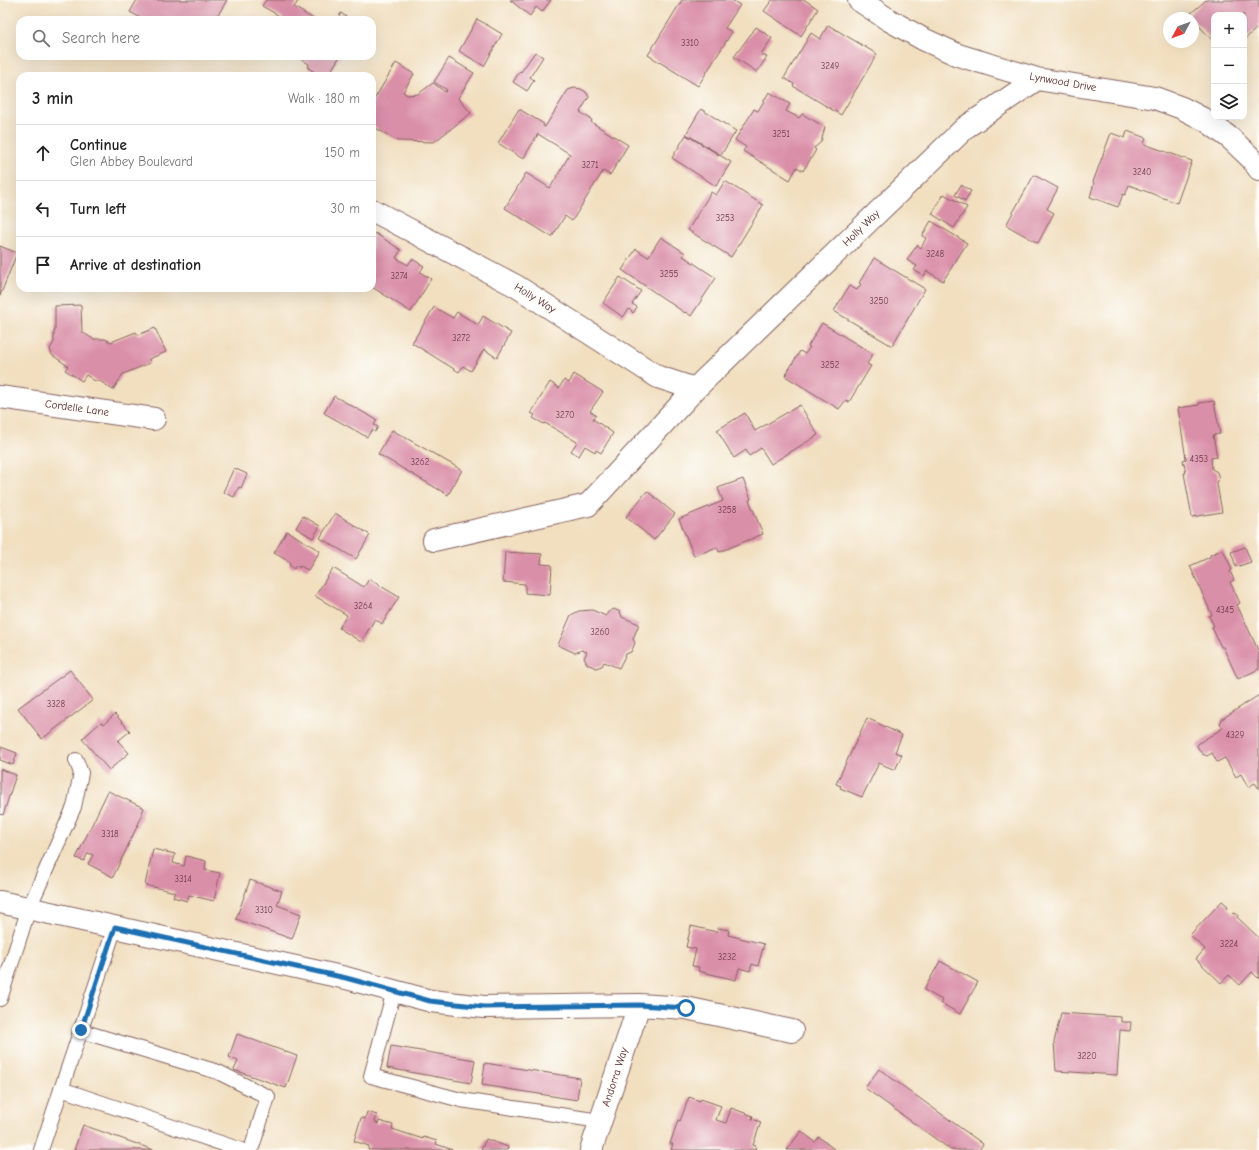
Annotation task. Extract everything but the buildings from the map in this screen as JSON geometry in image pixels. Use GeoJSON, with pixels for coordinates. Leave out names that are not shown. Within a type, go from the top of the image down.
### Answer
{"type":"FeatureCollection","features":[{"type":"Feature","properties":{"kind":"street","name":"Lynwood Drive"},"geometry":{"type":"LineString","coordinates":[[859,0],[889,20],[923,39],[958,55],[1037,79],[1155,98],[1182,108],[1207,121],[1230,138],[1251,158],[1259,169]]}},
{"type":"Feature","properties":{"kind":"street","name":"Holly Way"},"geometry":{"type":"LineString","coordinates":[[434,540],[588,505],[694,389],[966,127],[1037,79]]}},
{"type":"Feature","properties":{"kind":"street","name":"Holly Way"},"geometry":{"type":"LineString","coordinates":[[376,212],[516,286],[658,377],[694,389]]}},
{"type":"Feature","properties":{"kind":"street","name":"Cordelle Lane"},"geometry":{"type":"LineString","coordinates":[[0,397],[154,420]]}},
{"type":"Feature","properties":{"kind":"street"},"geometry":{"type":"LineString","coordinates":[[0,902],[346,978],[430,1001],[484,1007],[639,1005],[686,1008],[792,1031]]}},
{"type":"Feature","properties":{"kind":"street","name":"Andorra Way"},"geometry":{"type":"LineString","coordinates":[[591,1150],[639,1005]]}},
{"type":"Feature","properties":{"kind":"lane"},"geometry":{"type":"LineString","coordinates":[[0,1000],[29,908],[74,807],[82,773],[76,760]]}},
{"type":"Feature","properties":{"kind":"lane"},"geometry":{"type":"LineString","coordinates":[[41,1150],[115,927]]}},
{"type":"Feature","properties":{"kind":"lane"},"geometry":{"type":"LineString","coordinates":[[394,991],[371,1076],[461,1100],[600,1121]]}},
{"type":"Feature","properties":{"kind":"lane"},"geometry":{"type":"LineString","coordinates":[[81,1030],[218,1072],[268,1097],[251,1150]]}},
{"type":"Feature","properties":{"kind":"lane"},"geometry":{"type":"LineString","coordinates":[[61,1090],[241,1150]]}},
{"type":"Feature","properties":{"kind":"route"},"geometry":{"type":"LineString","coordinates":[[81,1030],[115,927],[346,978],[430,1001],[484,1007],[639,1005],[686,1008]]}}]}
